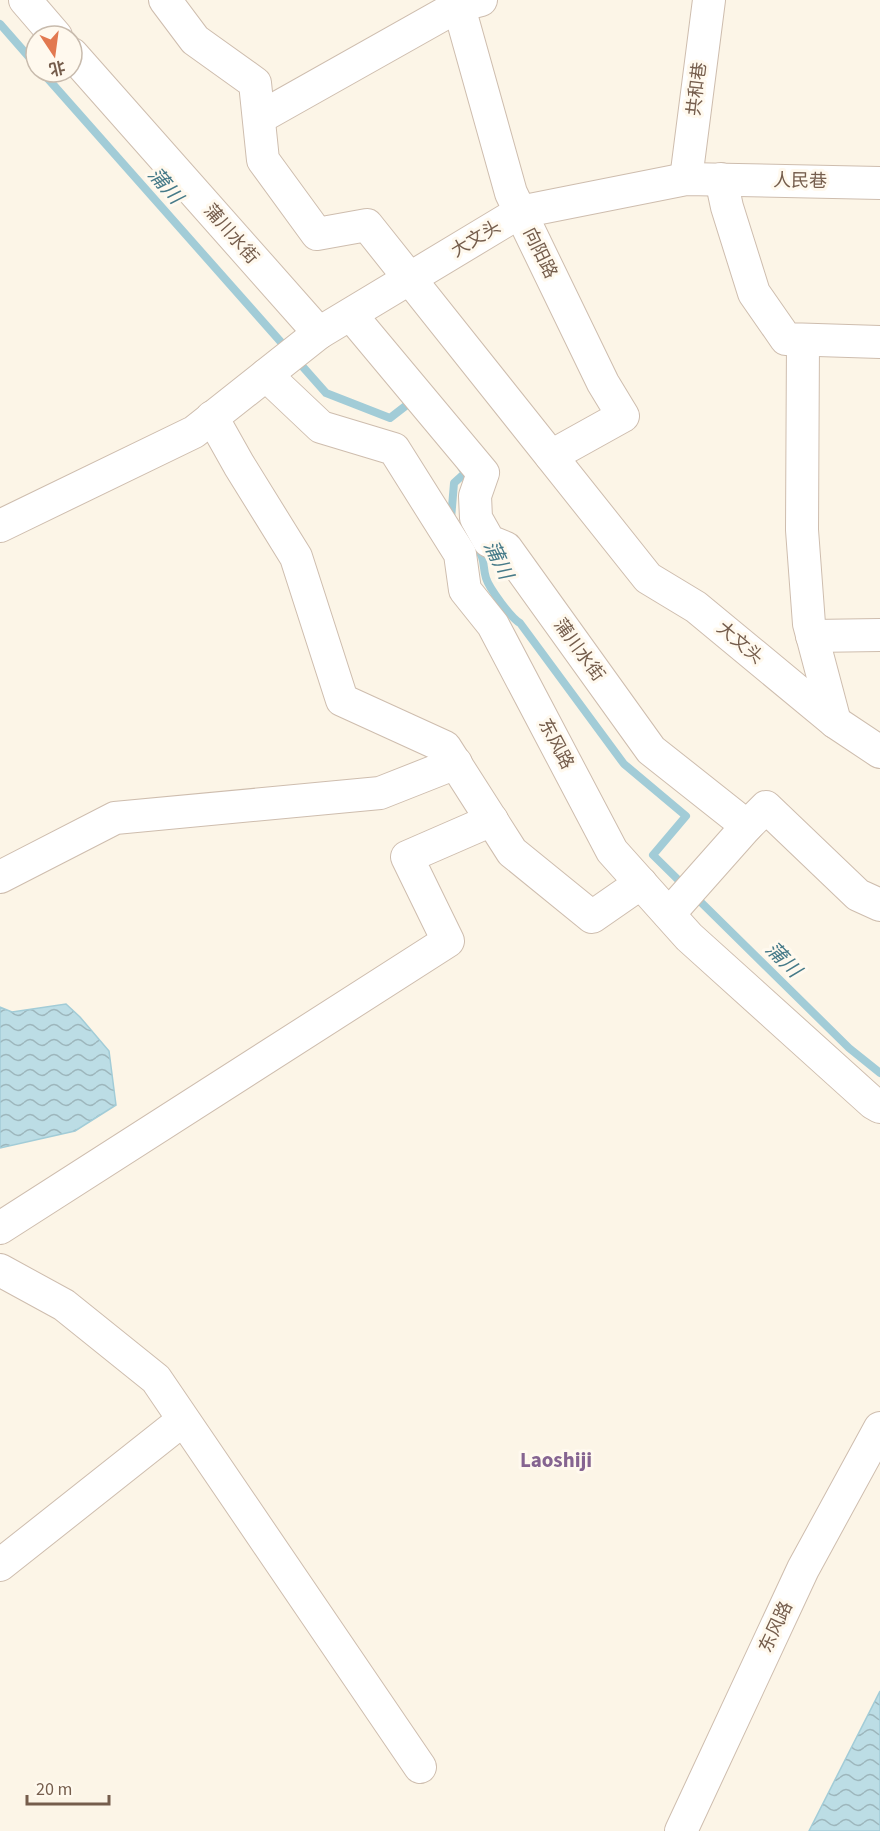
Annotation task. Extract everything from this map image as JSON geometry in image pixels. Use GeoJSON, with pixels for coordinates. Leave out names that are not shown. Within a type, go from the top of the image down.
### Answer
{"type":"FeatureCollection","features":[{"type":"Feature","properties":{"kind":"street"},"geometry":{"type":"LineString","coordinates":[[25,0],[46,24]]}},
{"type":"Feature","properties":{"kind":"street"},"geometry":{"type":"LineString","coordinates":[[165,0],[195,40],[255,83],[259,118],[465,2]]}},
{"type":"Feature","properties":{"kind":"street","name":"共和巷"},"geometry":{"type":"LineString","coordinates":[[686,178],[709,0]]}},
{"type":"Feature","properties":{"kind":"street","name":"向阳路"},"geometry":{"type":"LineString","coordinates":[[465,2],[511,193],[603,383],[623,416],[551,456]]}},
{"type":"Feature","properties":{"kind":"street","name":"蒲川水街"},"geometry":{"type":"LineString","coordinates":[[84,68],[313,338]]}},
{"type":"Feature","properties":{"kind":"street","name":"大文头"},"geometry":{"type":"LineString","coordinates":[[259,118],[263,160],[317,234],[367,225],[648,578],[696,606],[835,722],[880,752]]}},
{"type":"Feature","properties":{"kind":"street","name":"大文头"},"geometry":{"type":"LineString","coordinates":[[0,526],[194,432],[313,338],[520,212],[686,178],[721,179]]}},
{"type":"Feature","properties":{"kind":"street"},"geometry":{"type":"LineString","coordinates":[[721,179],[727,207],[754,293],[786,339],[880,342]]}},
{"type":"Feature","properties":{"kind":"street","name":"人民巷"},"geometry":{"type":"LineString","coordinates":[[721,179],[880,183]]}},
{"type":"Feature","properties":{"kind":"street","name":"蒲川水街"},"geometry":{"type":"LineString","coordinates":[[351,315],[483,474],[475,496],[476,519],[489,541],[506,548],[651,750],[747,826]]}},
{"type":"Feature","properties":{"kind":"street"},"geometry":{"type":"LineString","coordinates":[[803,340],[802,530],[809,624],[835,722]]}},
{"type":"Feature","properties":{"kind":"street","name":"东风路"},"geometry":{"type":"LineString","coordinates":[[271,371],[321,428],[394,449],[460,554],[465,590],[493,626],[612,851],[641,883],[673,909],[689,937],[880,1107]]}},
{"type":"Feature","properties":{"kind":"street"},"geometry":{"type":"LineString","coordinates":[[212,417],[296,557],[342,700],[445,747],[512,852],[592,917],[641,883]]}},
{"type":"Feature","properties":{"kind":"street"},"geometry":{"type":"LineString","coordinates":[[812,636],[880,635]]}},
{"type":"Feature","properties":{"kind":"street"},"geometry":{"type":"LineString","coordinates":[[0,877],[115,818],[380,793],[456,763]]}},
{"type":"Feature","properties":{"kind":"street"},"geometry":{"type":"LineString","coordinates":[[673,909],[766,807],[858,895],[880,905]]}},
{"type":"Feature","properties":{"kind":"street"},"geometry":{"type":"LineString","coordinates":[[0,1228],[448,940],[407,858],[492,820]]}},
{"type":"Feature","properties":{"kind":"street"},"geometry":{"type":"LineString","coordinates":[[0,1270],[64,1305],[156,1379],[420,1767]]}},
{"type":"Feature","properties":{"kind":"street"},"geometry":{"type":"LineString","coordinates":[[0,1565],[183,1420]]}},
{"type":"Feature","properties":{"kind":"street","name":"东风路"},"geometry":{"type":"LineString","coordinates":[[681,1831],[803,1569],[880,1428]]}},
{"type":"Feature","properties":{"kind":"water"},"geometry":{"type":"Polygon","coordinates":[[[66,1004],[109,1051],[116,1105],[75,1131],[0,1148],[0,1007],[12,1012],[66,1004]]]}},
{"type":"Feature","properties":{"kind":"water"},"geometry":{"type":"Polygon","coordinates":[[[880,1691],[880,1831],[809,1831],[880,1691]]]}},
{"type":"Feature","properties":{"kind":"waterway","name":"蒲川"},"geometry":{"type":"LineString","coordinates":[[0,24],[24,51]]}},
{"type":"Feature","properties":{"kind":"waterway","name":"蒲川"},"geometry":{"type":"LineString","coordinates":[[53,84],[326,393],[390,418],[412,401],[413,404]]}},
{"type":"Feature","properties":{"kind":"waterway","name":"蒲川"},"geometry":{"type":"LineString","coordinates":[[454,521],[451,519],[454,483],[465,473],[461,467]]}},
{"type":"Feature","properties":{"kind":"waterway","name":"蒲川"},"geometry":{"type":"LineString","coordinates":[[476,547],[483,559],[488,583],[496,595],[520,623],[624,764],[686,816],[653,855],[849,1048],[880,1073]]}},
{"type":"Feature","properties":{"kind":"district","name":"Laoshiji"},"geometry":{"type":"Point","coordinates":[556,1460]}}]}
